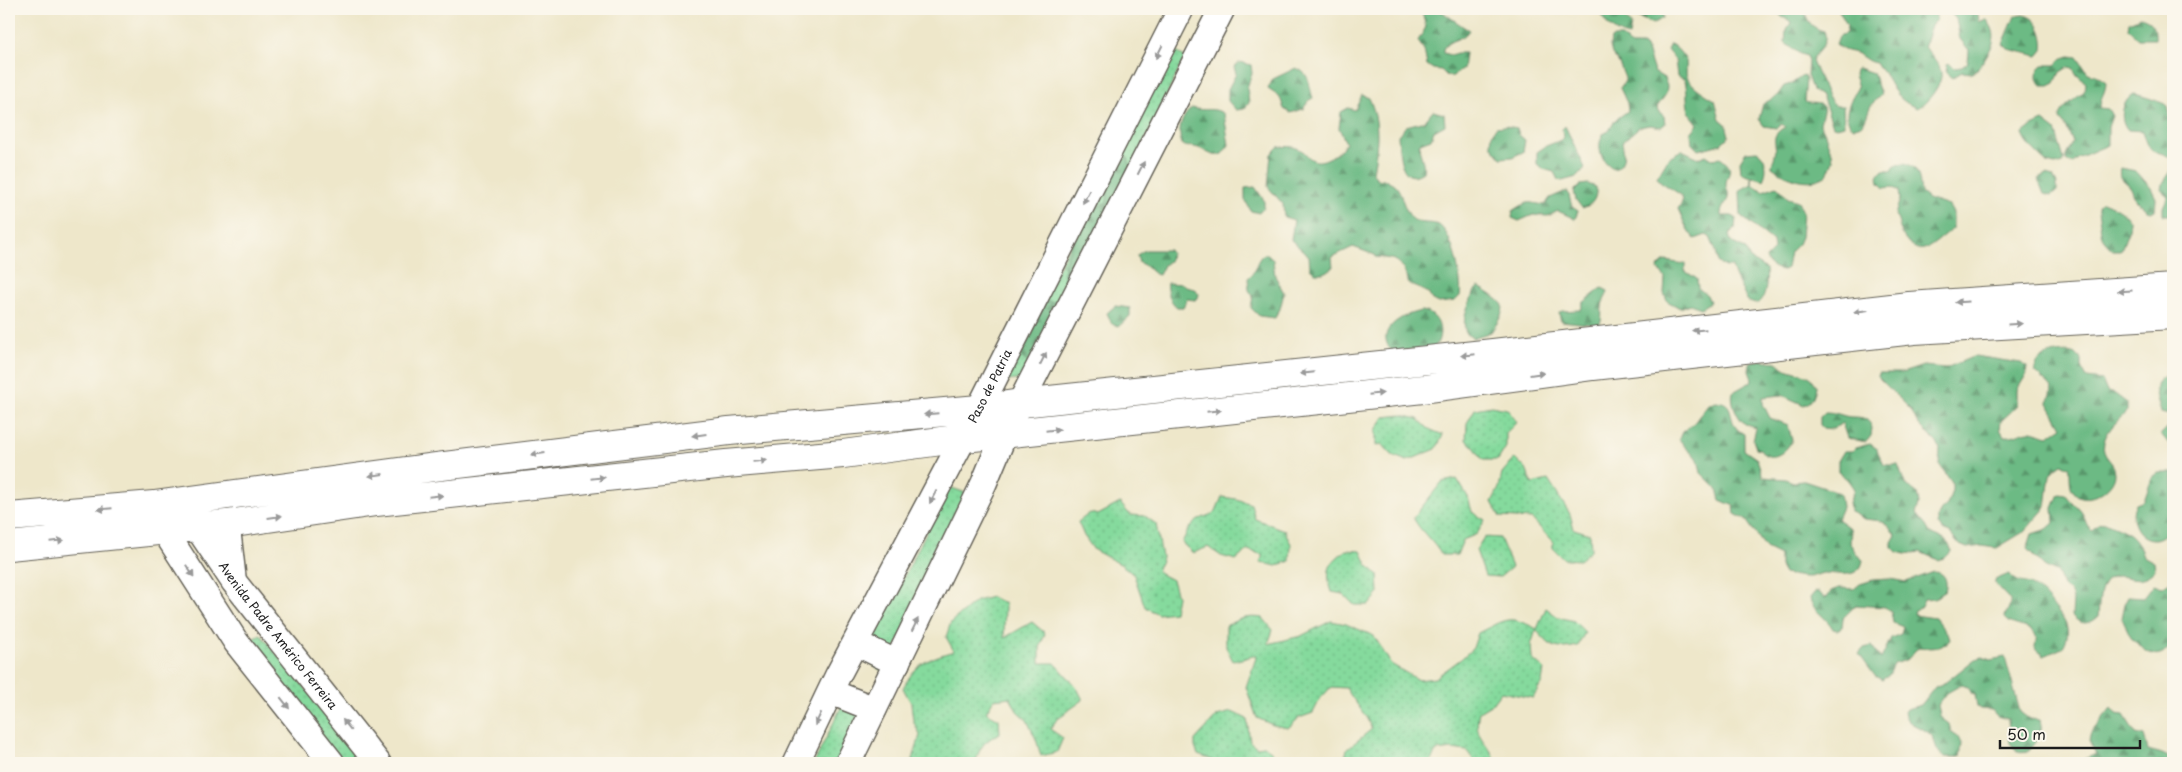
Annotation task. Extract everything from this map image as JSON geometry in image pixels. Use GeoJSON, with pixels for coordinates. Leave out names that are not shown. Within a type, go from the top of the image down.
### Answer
{"type":"FeatureCollection","features":[{"type":"Feature","properties":{"kind":"highway"},"geometry":{"type":"LineString","coordinates":[[9,517],[154,505],[435,467],[729,431],[979,409],[1484,354],[1912,318],[2173,288]]}},
{"type":"Feature","properties":{"kind":"highway"},"geometry":{"type":"LineString","coordinates":[[9,546],[227,524],[376,502],[716,465],[843,454],[964,438],[1424,389],[1593,366],[1912,318],[2173,315]]}},
{"type":"Feature","properties":{"kind":"street","name":"Paso de Patria"},"geometry":{"type":"LineString","coordinates":[[796,763],[856,643],[979,409],[1181,9]]}},
{"type":"Feature","properties":{"kind":"street"},"geometry":{"type":"LineString","coordinates":[[848,763],[984,483],[1004,435],[1222,9]]}},
{"type":"Feature","properties":{"kind":"street"},"geometry":{"type":"LineString","coordinates":[[946,471],[959,462],[971,462],[983,470],[984,483]]}},
{"type":"Feature","properties":{"kind":"street","name":"Avenida Padre Américo Ferreira"},"geometry":{"type":"LineString","coordinates":[[186,501],[197,527],[234,582],[378,763]]}},
{"type":"Feature","properties":{"kind":"street"},"geometry":{"type":"LineString","coordinates":[[154,505],[164,530],[236,642],[332,763]]}},
{"type":"Feature","properties":{"kind":"street"},"geometry":{"type":"LineString","coordinates":[[227,524],[234,582]]}},
{"type":"Feature","properties":{"kind":"street"},"geometry":{"type":"LineString","coordinates":[[856,643],[897,663]]}},
{"type":"Feature","properties":{"kind":"street"},"geometry":{"type":"LineString","coordinates":[[831,692],[874,709]]}},
{"type":"Feature","properties":{"kind":"green space"},"geometry":{"type":"Polygon","coordinates":[[[1421,9],[1439,9],[1469,30],[1443,49],[1443,53],[1450,55],[1465,53],[1463,69],[1451,77],[1441,70],[1433,69],[1427,65],[1424,50],[1418,41],[1426,27],[1421,9]]]}},
{"type":"Feature","properties":{"kind":"green space"},"geometry":{"type":"Polygon","coordinates":[[[1600,9],[1622,9],[1623,16],[1631,25],[1629,36],[1619,33],[1610,27],[1601,14],[1600,9]]]}},
{"type":"Feature","properties":{"kind":"green space"},"geometry":{"type":"Polygon","coordinates":[[[1629,9],[1662,9],[1663,18],[1653,24],[1633,15],[1629,9]]]}},
{"type":"Feature","properties":{"kind":"green space"},"geometry":{"type":"Polygon","coordinates":[[[1774,9],[1805,9],[1806,17],[1810,23],[1824,31],[1824,43],[1812,60],[1833,103],[1836,106],[1843,106],[1844,125],[1833,126],[1822,96],[1812,90],[1807,75],[1807,56],[1800,54],[1785,43],[1786,30],[1791,23],[1774,9]]]}},
{"type":"Feature","properties":{"kind":"green space"},"geometry":{"type":"Polygon","coordinates":[[[1838,9],[1936,9],[1936,20],[1931,25],[1924,47],[1939,66],[1941,78],[1937,88],[1925,103],[1917,108],[1901,99],[1876,63],[1858,54],[1844,50],[1836,44],[1839,36],[1846,33],[1847,25],[1838,9]]]}},
{"type":"Feature","properties":{"kind":"green space"},"geometry":{"type":"Polygon","coordinates":[[[1947,9],[1977,9],[1979,22],[1986,19],[1994,34],[1991,48],[1977,69],[1973,73],[1962,72],[1952,78],[1946,73],[1947,65],[1949,63],[1954,68],[1962,67],[1968,62],[1969,50],[1960,39],[1956,19],[1947,9]]]}},
{"type":"Feature","properties":{"kind":"green space"},"geometry":{"type":"Polygon","coordinates":[[[2023,15],[2033,19],[2040,28],[2043,50],[2038,56],[2008,49],[2003,44],[2015,16],[2023,15]]]}},
{"type":"Feature","properties":{"kind":"green space"},"geometry":{"type":"Polygon","coordinates":[[[2140,17],[2148,20],[2152,25],[2155,31],[2155,39],[2139,39],[2128,29],[2129,22],[2140,17]]]}},
{"type":"Feature","properties":{"kind":"green space"},"geometry":{"type":"Polygon","coordinates":[[[1622,37],[1630,45],[1646,47],[1654,72],[1664,78],[1667,86],[1666,94],[1657,107],[1658,111],[1664,116],[1665,124],[1661,127],[1650,125],[1639,127],[1622,142],[1624,154],[1622,161],[1614,169],[1603,159],[1600,149],[1601,139],[1603,134],[1609,131],[1615,120],[1628,111],[1627,103],[1620,88],[1625,78],[1619,63],[1612,54],[1610,46],[1611,39],[1622,37]]]}},
{"type":"Feature","properties":{"kind":"green space"},"geometry":{"type":"Polygon","coordinates":[[[1670,44],[1677,48],[1685,59],[1686,75],[1689,80],[1715,100],[1720,119],[1726,124],[1729,136],[1721,144],[1698,150],[1692,144],[1691,133],[1698,124],[1691,114],[1687,103],[1684,79],[1677,76],[1675,60],[1667,50],[1670,44]]]}},
{"type":"Feature","properties":{"kind":"green space"},"geometry":{"type":"Polygon","coordinates":[[[1169,48],[1185,57],[1031,378],[1001,382],[1169,48]]]}},
{"type":"Feature","properties":{"kind":"green space"},"geometry":{"type":"Polygon","coordinates":[[[2070,56],[2077,57],[2088,73],[2096,75],[2106,82],[2100,108],[2108,109],[2112,116],[2108,127],[2108,145],[2080,157],[2072,164],[2066,160],[2066,156],[2073,142],[2060,119],[2063,110],[2085,90],[2086,83],[2077,75],[2073,68],[2069,67],[2060,72],[2055,83],[2049,86],[2041,86],[2037,78],[2038,72],[2043,65],[2055,65],[2061,59],[2070,56]]]}},
{"type":"Feature","properties":{"kind":"green space"},"geometry":{"type":"Polygon","coordinates":[[[1240,62],[1251,65],[1252,73],[1247,88],[1249,103],[1244,109],[1236,110],[1228,101],[1228,89],[1236,74],[1234,67],[1240,62]]]}},
{"type":"Feature","properties":{"kind":"green space"},"geometry":{"type":"Polygon","coordinates":[[[1296,68],[1307,76],[1313,98],[1309,100],[1303,109],[1291,113],[1284,109],[1280,97],[1268,89],[1273,79],[1296,68]]]}},
{"type":"Feature","properties":{"kind":"green space"},"geometry":{"type":"Polygon","coordinates":[[[1858,68],[1873,73],[1881,95],[1871,105],[1863,123],[1854,127],[1847,118],[1847,113],[1850,102],[1858,87],[1854,75],[1855,70],[1858,68]]]}},
{"type":"Feature","properties":{"kind":"green space"},"geometry":{"type":"Polygon","coordinates":[[[1804,75],[1806,79],[1804,102],[1820,104],[1823,108],[1820,125],[1832,152],[1833,160],[1827,175],[1820,179],[1806,181],[1792,178],[1772,167],[1776,151],[1775,137],[1785,127],[1782,124],[1776,128],[1764,126],[1759,119],[1763,104],[1777,96],[1784,86],[1791,84],[1804,75]]]}},
{"type":"Feature","properties":{"kind":"green space"},"geometry":{"type":"Polygon","coordinates":[[[2134,94],[2168,106],[2173,134],[2173,159],[2151,150],[2143,131],[2128,130],[2125,126],[2122,116],[2124,106],[2134,94]]]}},
{"type":"Feature","properties":{"kind":"green space"},"geometry":{"type":"Polygon","coordinates":[[[1362,95],[1369,98],[1377,126],[1377,144],[1373,173],[1377,179],[1386,180],[1396,187],[1413,219],[1419,222],[1438,225],[1448,236],[1460,280],[1460,296],[1455,301],[1439,303],[1432,300],[1428,293],[1408,283],[1404,270],[1398,262],[1375,257],[1375,255],[1353,247],[1332,257],[1333,268],[1323,273],[1315,273],[1310,268],[1309,256],[1291,240],[1294,220],[1284,217],[1283,204],[1268,187],[1271,154],[1278,147],[1289,147],[1301,150],[1311,159],[1317,161],[1322,161],[1332,156],[1346,143],[1339,128],[1341,112],[1348,108],[1355,110],[1362,95]]]}},
{"type":"Feature","properties":{"kind":"green space"},"geometry":{"type":"Polygon","coordinates":[[[1192,108],[1216,110],[1224,114],[1229,145],[1222,154],[1211,154],[1182,144],[1181,124],[1185,115],[1192,108]]]}},
{"type":"Feature","properties":{"kind":"green space"},"geometry":{"type":"Polygon","coordinates":[[[1433,111],[1444,114],[1445,125],[1434,131],[1431,139],[1420,143],[1423,172],[1415,176],[1409,175],[1405,171],[1400,157],[1398,135],[1406,126],[1425,121],[1433,111]]]}},
{"type":"Feature","properties":{"kind":"green space"},"geometry":{"type":"Polygon","coordinates":[[[2043,121],[2055,130],[2064,159],[2063,163],[2055,165],[2047,163],[2032,149],[2024,137],[2023,133],[2043,121]]]}},
{"type":"Feature","properties":{"kind":"green space"},"geometry":{"type":"Polygon","coordinates":[[[1565,126],[1585,168],[1577,177],[1562,181],[1558,180],[1554,172],[1543,169],[1537,164],[1537,152],[1561,140],[1563,137],[1562,129],[1565,126]]]}},
{"type":"Feature","properties":{"kind":"green space"},"geometry":{"type":"Polygon","coordinates":[[[1496,127],[1517,128],[1519,135],[1525,140],[1523,152],[1512,157],[1501,158],[1491,145],[1492,134],[1496,127]]]}},
{"type":"Feature","properties":{"kind":"green space"},"geometry":{"type":"Polygon","coordinates":[[[1682,150],[1699,158],[1706,155],[1712,159],[1720,158],[1730,169],[1726,182],[1728,196],[1721,216],[1736,218],[1735,229],[1729,235],[1731,242],[1745,249],[1750,259],[1766,269],[1766,289],[1761,301],[1752,303],[1746,299],[1732,267],[1725,267],[1718,263],[1716,251],[1710,237],[1706,235],[1695,239],[1692,236],[1678,209],[1682,202],[1681,195],[1661,182],[1657,177],[1669,157],[1682,150]]]}},
{"type":"Feature","properties":{"kind":"green space"},"geometry":{"type":"Polygon","coordinates":[[[1757,151],[1765,160],[1766,172],[1763,180],[1741,173],[1740,161],[1746,152],[1757,151]]]}},
{"type":"Feature","properties":{"kind":"green space"},"geometry":{"type":"Polygon","coordinates":[[[1121,154],[1128,158],[1132,173],[1070,284],[1064,279],[1064,265],[1083,215],[1107,202],[1108,194],[1105,183],[1121,154]]]}},
{"type":"Feature","properties":{"kind":"green space"},"geometry":{"type":"Polygon","coordinates":[[[1905,163],[1916,171],[1921,193],[1928,199],[1949,206],[1953,213],[1953,229],[1923,249],[1917,249],[1911,245],[1901,232],[1895,215],[1900,199],[1899,191],[1892,187],[1884,188],[1879,183],[1878,176],[1883,170],[1891,170],[1897,165],[1905,163]]]}},
{"type":"Feature","properties":{"kind":"green space"},"geometry":{"type":"Polygon","coordinates":[[[2121,168],[2136,171],[2151,188],[2156,198],[2155,210],[2151,212],[2147,210],[2135,199],[2131,188],[2122,178],[2121,168]]]}},
{"type":"Feature","properties":{"kind":"green space"},"geometry":{"type":"Polygon","coordinates":[[[2173,168],[2173,215],[2163,215],[2163,207],[2168,196],[2162,191],[2163,183],[2173,168]]]}},
{"type":"Feature","properties":{"kind":"green space"},"geometry":{"type":"Polygon","coordinates":[[[2046,175],[2053,177],[2057,184],[2057,191],[2051,196],[2044,194],[2038,179],[2046,175]]]}},
{"type":"Feature","properties":{"kind":"green space"},"geometry":{"type":"Polygon","coordinates":[[[1588,184],[1596,187],[1596,194],[1592,203],[1582,208],[1576,200],[1574,191],[1580,185],[1588,184]]]}},
{"type":"Feature","properties":{"kind":"green space"},"geometry":{"type":"Polygon","coordinates":[[[1752,184],[1763,191],[1777,186],[1788,198],[1798,201],[1803,212],[1801,237],[1798,244],[1790,252],[1787,268],[1783,270],[1772,267],[1767,261],[1766,258],[1774,250],[1773,242],[1741,216],[1740,192],[1752,184]]]}},
{"type":"Feature","properties":{"kind":"green space"},"geometry":{"type":"Polygon","coordinates":[[[1255,187],[1264,200],[1264,207],[1259,213],[1251,211],[1245,200],[1245,188],[1255,187]]]}},
{"type":"Feature","properties":{"kind":"green space"},"geometry":{"type":"Polygon","coordinates":[[[1568,192],[1572,207],[1578,211],[1575,219],[1558,211],[1548,216],[1533,215],[1519,221],[1512,218],[1513,211],[1523,205],[1529,203],[1545,205],[1550,198],[1568,192]]]}},
{"type":"Feature","properties":{"kind":"green space"},"geometry":{"type":"Polygon","coordinates":[[[2102,202],[2118,209],[2130,221],[2121,250],[2113,250],[2103,238],[2098,210],[2099,204],[2102,202]]]}},
{"type":"Feature","properties":{"kind":"green space"},"geometry":{"type":"Polygon","coordinates":[[[1145,250],[1169,250],[1171,253],[1170,260],[1164,265],[1159,275],[1139,263],[1137,255],[1145,250]]]}},
{"type":"Feature","properties":{"kind":"green space"},"geometry":{"type":"Polygon","coordinates":[[[1264,254],[1268,254],[1273,260],[1275,276],[1284,293],[1280,309],[1275,318],[1259,316],[1251,308],[1253,296],[1249,290],[1248,278],[1264,254]]]}},
{"type":"Feature","properties":{"kind":"green space"},"geometry":{"type":"Polygon","coordinates":[[[1665,261],[1685,264],[1685,271],[1697,279],[1698,288],[1707,295],[1710,302],[1701,308],[1690,304],[1680,308],[1667,301],[1664,293],[1665,278],[1658,269],[1665,261]]]}},
{"type":"Feature","properties":{"kind":"green space"},"geometry":{"type":"Polygon","coordinates":[[[1167,283],[1183,284],[1186,287],[1195,289],[1199,294],[1198,298],[1195,300],[1187,299],[1183,307],[1177,307],[1169,296],[1167,283]]]}},
{"type":"Feature","properties":{"kind":"green space"},"geometry":{"type":"Polygon","coordinates":[[[1479,287],[1499,300],[1503,305],[1503,309],[1491,332],[1473,338],[1466,334],[1466,310],[1475,290],[1479,287]]]}},
{"type":"Feature","properties":{"kind":"green space"},"geometry":{"type":"Polygon","coordinates":[[[1602,288],[1608,291],[1602,305],[1599,325],[1561,321],[1559,313],[1562,311],[1581,310],[1583,303],[1602,288]]]}},
{"type":"Feature","properties":{"kind":"green space"},"geometry":{"type":"Polygon","coordinates":[[[1049,301],[1065,304],[1034,364],[1022,358],[1018,350],[1042,304],[1049,301]]]}},
{"type":"Feature","properties":{"kind":"green space"},"geometry":{"type":"Polygon","coordinates":[[[1115,306],[1130,308],[1130,316],[1119,326],[1112,324],[1107,313],[1115,306]]]}},
{"type":"Feature","properties":{"kind":"green space"},"geometry":{"type":"Polygon","coordinates":[[[1422,311],[1433,316],[1439,324],[1440,336],[1435,347],[1393,352],[1387,344],[1386,337],[1392,325],[1406,316],[1422,311]]]}},
{"type":"Feature","properties":{"kind":"green space"},"geometry":{"type":"Polygon","coordinates":[[[2068,352],[2076,354],[2081,359],[2081,367],[2087,378],[2102,380],[2107,392],[2115,394],[2127,403],[2127,411],[2110,429],[2103,447],[2104,452],[2113,465],[2114,479],[2104,491],[2090,497],[2083,497],[2077,495],[2072,489],[2069,466],[2062,464],[2055,468],[2050,475],[2046,507],[2025,531],[1997,548],[1982,546],[1967,548],[1960,545],[1950,533],[1942,530],[1938,524],[1938,517],[1941,510],[1947,505],[1952,491],[1952,483],[1939,464],[1940,449],[1937,443],[1918,424],[1911,410],[1878,377],[1879,373],[1902,373],[1923,366],[1946,368],[1975,356],[2021,363],[2027,367],[2026,375],[2017,390],[2017,406],[2001,421],[2000,429],[2004,436],[2032,431],[2048,436],[2062,427],[2047,401],[2051,395],[2052,388],[2035,372],[2036,366],[2038,361],[2046,356],[2068,352]]]}},
{"type":"Feature","properties":{"kind":"green space"},"geometry":{"type":"Polygon","coordinates":[[[1761,360],[1776,362],[1786,369],[1809,376],[1816,386],[1811,400],[1804,405],[1782,395],[1763,397],[1763,404],[1770,418],[1788,425],[1792,440],[1781,453],[1774,456],[1765,455],[1760,449],[1756,448],[1753,440],[1756,428],[1747,425],[1741,420],[1732,400],[1733,392],[1751,382],[1750,363],[1761,360]]]}},
{"type":"Feature","properties":{"kind":"green space"},"geometry":{"type":"Polygon","coordinates":[[[2173,372],[2173,449],[2161,434],[2172,423],[2169,415],[2161,413],[2156,388],[2160,380],[2173,372]]]}},
{"type":"Feature","properties":{"kind":"green space"},"geometry":{"type":"Polygon","coordinates":[[[1715,401],[1726,404],[1730,409],[1735,426],[1744,434],[1744,450],[1757,459],[1763,477],[1786,479],[1793,482],[1804,481],[1840,493],[1842,507],[1837,519],[1851,529],[1850,543],[1857,555],[1863,560],[1858,570],[1848,574],[1823,573],[1812,577],[1784,574],[1780,567],[1780,555],[1766,548],[1746,520],[1735,514],[1734,506],[1720,500],[1717,489],[1701,473],[1698,459],[1679,439],[1682,432],[1694,423],[1708,404],[1715,401]]]}},
{"type":"Feature","properties":{"kind":"green space"},"geometry":{"type":"Polygon","coordinates":[[[1491,406],[1507,409],[1517,422],[1506,433],[1506,447],[1498,460],[1483,460],[1474,447],[1466,440],[1467,423],[1475,409],[1491,406]]]}},
{"type":"Feature","properties":{"kind":"green space"},"geometry":{"type":"Polygon","coordinates":[[[1825,412],[1864,418],[1870,423],[1872,428],[1871,436],[1866,442],[1847,438],[1842,423],[1833,429],[1823,428],[1820,425],[1820,417],[1825,412]]]}},
{"type":"Feature","properties":{"kind":"green space"},"geometry":{"type":"Polygon","coordinates":[[[1402,415],[1418,419],[1429,429],[1443,435],[1436,449],[1407,461],[1392,455],[1382,444],[1376,446],[1376,430],[1384,417],[1402,415]]]}},
{"type":"Feature","properties":{"kind":"green space"},"geometry":{"type":"Polygon","coordinates":[[[1870,444],[1876,448],[1884,465],[1898,465],[1905,484],[1917,493],[1919,504],[1916,514],[1930,533],[1949,544],[1951,552],[1945,558],[1938,560],[1920,552],[1905,554],[1897,552],[1892,547],[1892,542],[1896,535],[1883,521],[1864,519],[1850,511],[1849,503],[1854,489],[1847,479],[1838,472],[1838,461],[1844,451],[1852,451],[1855,448],[1870,444]]]}},
{"type":"Feature","properties":{"kind":"green space"},"geometry":{"type":"Polygon","coordinates":[[[1515,458],[1526,469],[1532,484],[1548,480],[1570,514],[1574,529],[1590,534],[1591,550],[1579,560],[1564,559],[1553,548],[1553,542],[1532,519],[1500,517],[1492,502],[1499,488],[1502,473],[1515,458]]]}},
{"type":"Feature","properties":{"kind":"green space"},"geometry":{"type":"Polygon","coordinates":[[[2158,473],[2173,473],[2173,529],[2155,539],[2143,536],[2139,532],[2133,515],[2136,504],[2144,501],[2152,478],[2158,473]]]}},
{"type":"Feature","properties":{"kind":"green space"},"geometry":{"type":"Polygon","coordinates":[[[1457,479],[1468,497],[1472,512],[1485,520],[1477,534],[1463,540],[1457,555],[1442,555],[1413,518],[1442,482],[1457,479]]]}},
{"type":"Feature","properties":{"kind":"green space"},"geometry":{"type":"Polygon","coordinates":[[[949,487],[969,494],[884,672],[863,659],[949,487]]]}},
{"type":"Feature","properties":{"kind":"green space"},"geometry":{"type":"Polygon","coordinates":[[[2059,494],[2066,495],[2079,509],[2092,530],[2098,524],[2105,522],[2125,531],[2137,542],[2143,556],[2154,562],[2155,570],[2148,576],[2133,578],[2114,576],[2108,579],[2101,593],[2098,617],[2088,623],[2079,621],[2072,616],[2073,599],[2070,592],[2064,588],[2058,573],[2044,566],[2027,549],[2032,534],[2047,529],[2054,523],[2053,508],[2059,494]]]}},
{"type":"Feature","properties":{"kind":"green space"},"geometry":{"type":"Polygon","coordinates":[[[1222,497],[1251,504],[1255,519],[1284,530],[1291,544],[1290,561],[1276,566],[1260,562],[1263,555],[1248,550],[1236,560],[1221,556],[1208,547],[1193,553],[1182,543],[1194,524],[1215,513],[1222,497]]]}},
{"type":"Feature","properties":{"kind":"green space"},"geometry":{"type":"Polygon","coordinates":[[[1120,503],[1130,515],[1145,516],[1156,524],[1162,557],[1157,572],[1172,580],[1177,596],[1174,612],[1158,614],[1145,607],[1134,575],[1122,565],[1094,550],[1084,536],[1078,522],[1090,513],[1098,515],[1120,503]]]}},
{"type":"Feature","properties":{"kind":"green space"},"geometry":{"type":"Polygon","coordinates":[[[1484,537],[1500,538],[1512,567],[1500,577],[1485,576],[1476,550],[1484,537]]]}},
{"type":"Feature","properties":{"kind":"green space"},"geometry":{"type":"Polygon","coordinates":[[[1346,550],[1361,551],[1367,564],[1378,575],[1379,593],[1369,605],[1354,605],[1343,594],[1332,592],[1329,578],[1330,568],[1335,559],[1346,550]]]}},
{"type":"Feature","properties":{"kind":"green space"},"geometry":{"type":"Polygon","coordinates":[[[1938,572],[1945,578],[1945,591],[1935,598],[1924,599],[1914,615],[1935,618],[1950,640],[1939,647],[1918,647],[1908,659],[1894,664],[1889,675],[1882,680],[1875,676],[1859,654],[1864,648],[1872,646],[1881,659],[1891,638],[1901,634],[1903,627],[1893,623],[1891,612],[1885,607],[1856,605],[1843,618],[1842,627],[1837,630],[1833,629],[1811,603],[1810,598],[1815,592],[1819,592],[1824,598],[1828,597],[1831,591],[1839,588],[1854,589],[1860,584],[1873,580],[1890,579],[1906,582],[1938,572]]]}},
{"type":"Feature","properties":{"kind":"green space"},"geometry":{"type":"Polygon","coordinates":[[[2009,574],[2016,580],[2030,584],[2037,589],[2061,616],[2067,631],[2066,640],[2062,648],[2044,656],[2035,648],[2036,637],[2034,632],[2013,624],[2005,618],[2010,600],[1995,584],[1995,580],[2009,574]]]}},
{"type":"Feature","properties":{"kind":"green space"},"geometry":{"type":"Polygon","coordinates":[[[2173,580],[2173,644],[2160,654],[2152,654],[2134,641],[2129,634],[2121,618],[2124,604],[2128,596],[2144,597],[2154,584],[2162,587],[2173,580]]]}},
{"type":"Feature","properties":{"kind":"green space"},"geometry":{"type":"Polygon","coordinates":[[[992,597],[1005,604],[1004,638],[1032,622],[1045,633],[1040,648],[1040,663],[1055,663],[1076,686],[1083,700],[1058,718],[1050,729],[1063,738],[1057,752],[1041,756],[1036,739],[1027,720],[1017,711],[1010,697],[994,699],[986,712],[999,719],[1000,733],[991,738],[981,748],[976,763],[912,763],[920,735],[913,720],[911,703],[903,688],[913,673],[923,663],[954,651],[946,637],[951,622],[976,601],[992,597]]]}},
{"type":"Feature","properties":{"kind":"green space"},"geometry":{"type":"Polygon","coordinates":[[[1546,608],[1558,617],[1574,621],[1585,632],[1578,646],[1558,648],[1550,644],[1536,630],[1531,645],[1532,659],[1544,669],[1542,683],[1533,698],[1501,692],[1492,704],[1479,712],[1477,721],[1479,734],[1496,763],[1476,763],[1467,751],[1452,749],[1436,751],[1430,763],[1373,763],[1372,755],[1359,762],[1344,763],[1347,749],[1372,729],[1367,718],[1346,688],[1331,687],[1320,699],[1313,713],[1299,718],[1288,728],[1273,725],[1257,718],[1246,687],[1257,655],[1233,661],[1226,647],[1226,626],[1244,618],[1263,618],[1273,630],[1268,644],[1301,636],[1331,621],[1346,624],[1374,636],[1391,664],[1418,680],[1435,678],[1473,648],[1478,633],[1507,620],[1519,621],[1537,629],[1546,608]]]}},
{"type":"Feature","properties":{"kind":"green space"},"geometry":{"type":"Polygon","coordinates":[[[260,634],[368,763],[326,763],[247,643],[260,634]]]}},
{"type":"Feature","properties":{"kind":"green space"},"geometry":{"type":"Polygon","coordinates":[[[1983,657],[1990,660],[2005,657],[2020,712],[2029,719],[2040,720],[2041,729],[2039,737],[2029,751],[2017,752],[2010,743],[2008,719],[1997,716],[1992,710],[1981,709],[1977,706],[1975,695],[1972,694],[1968,687],[1961,685],[1947,693],[1938,705],[1940,717],[1949,724],[1951,732],[1962,743],[1960,757],[1944,757],[1938,751],[1932,736],[1927,731],[1911,723],[1905,717],[1904,712],[1906,709],[1921,705],[1935,687],[1946,682],[1975,659],[1983,657]]]}},
{"type":"Feature","properties":{"kind":"green space"},"geometry":{"type":"Polygon","coordinates":[[[845,699],[863,711],[838,763],[814,763],[845,699]]]}},
{"type":"Feature","properties":{"kind":"green space"},"geometry":{"type":"Polygon","coordinates":[[[2111,708],[2116,714],[2124,715],[2136,734],[2144,736],[2148,750],[2166,756],[2173,763],[2076,763],[2096,754],[2089,740],[2091,733],[2111,708]]]}},
{"type":"Feature","properties":{"kind":"green space"},"geometry":{"type":"Polygon","coordinates":[[[1232,712],[1247,719],[1250,742],[1257,747],[1264,746],[1271,751],[1280,763],[1214,763],[1212,760],[1198,755],[1195,740],[1217,716],[1232,712]]]}}]}
